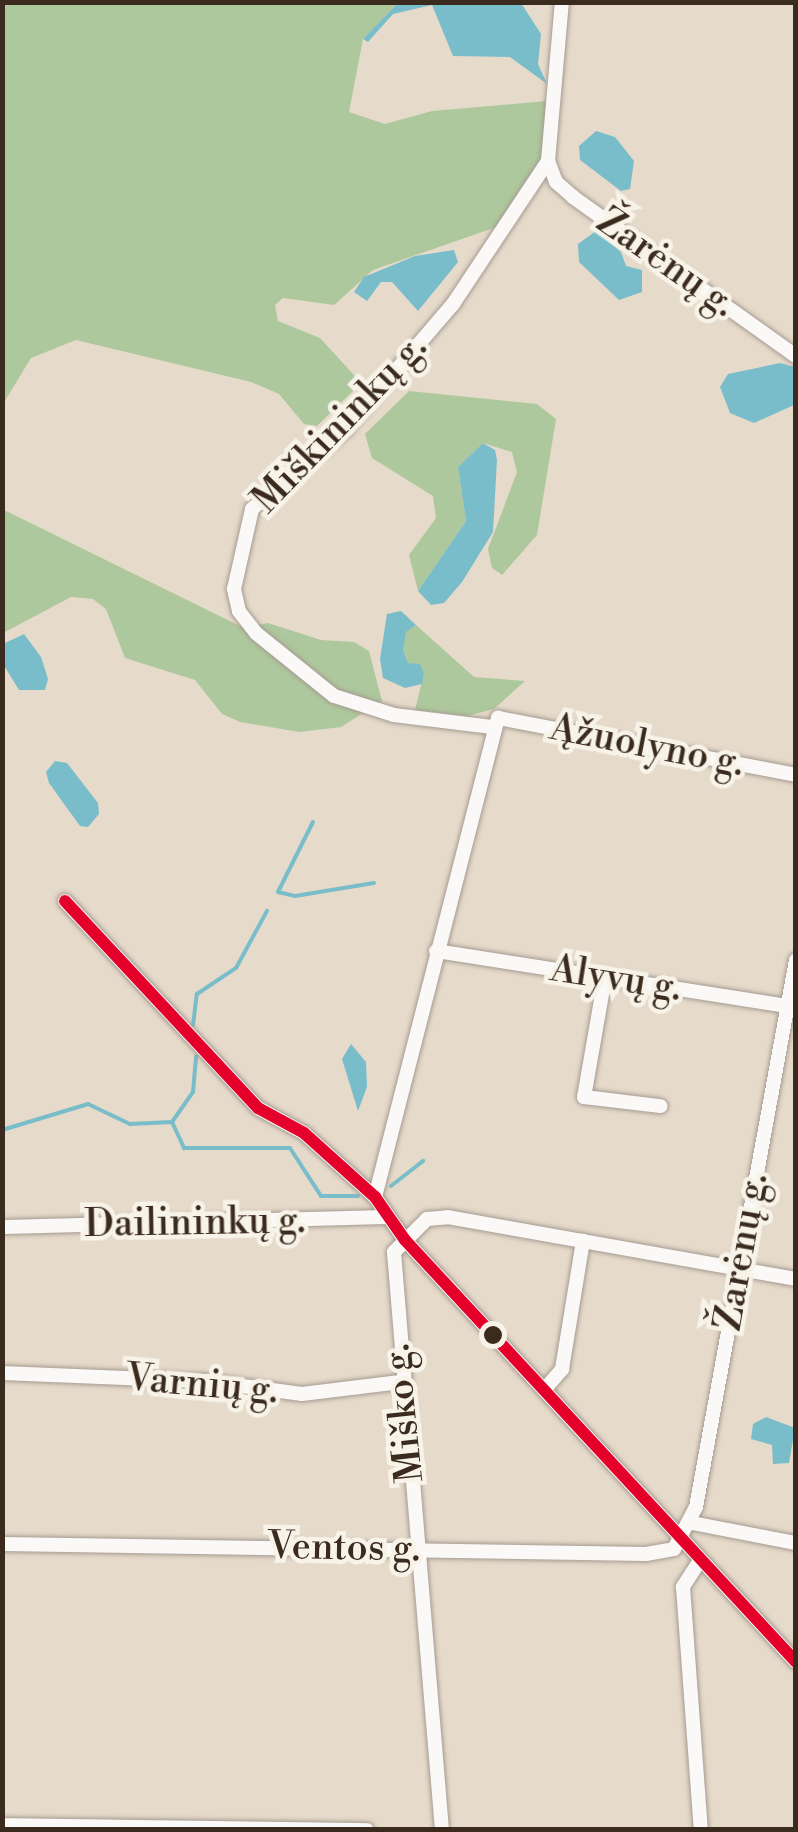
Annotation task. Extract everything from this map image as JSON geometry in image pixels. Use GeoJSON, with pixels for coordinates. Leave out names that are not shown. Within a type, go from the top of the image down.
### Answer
{"type":"FeatureCollection","features":[{"type":"Feature","properties":{"kind":"street"},"geometry":{"type":"LineString","coordinates":[[548,161],[562,2]]}},
{"type":"Feature","properties":{"kind":"street","name":"Žarėnų g."},"geometry":{"type":"LineString","coordinates":[[548,161],[556,182],[573,197],[796,356]]}},
{"type":"Feature","properties":{"kind":"street","name":"Miškininkų g."},"geometry":{"type":"LineString","coordinates":[[495,723],[394,716],[334,696],[256,632],[239,611],[234,589],[252,509],[346,430],[452,304],[548,161]]}},
{"type":"Feature","properties":{"kind":"street"},"geometry":{"type":"LineString","coordinates":[[374,1197],[495,723]]}},
{"type":"Feature","properties":{"kind":"street","name":"Ąžuolyno g."},"geometry":{"type":"LineString","coordinates":[[495,723],[796,775]]}},
{"type":"Feature","properties":{"kind":"street"},"geometry":{"type":"LineString","coordinates":[[65,901],[258,1108],[304,1133],[374,1197],[405,1240],[680,1542],[796,1662]]}},
{"type":"Feature","properties":{"kind":"street","name":"Alyvų g."},"geometry":{"type":"LineString","coordinates":[[436,951],[791,1006]]}},
{"type":"Feature","properties":{"kind":"street","name":"Žarėnų g."},"geometry":{"type":"LineString","coordinates":[[680,1542],[692,1524],[791,1006],[796,960]]}},
{"type":"Feature","properties":{"kind":"street"},"geometry":{"type":"LineString","coordinates":[[606,977],[584,1097],[660,1106]]}},
{"type":"Feature","properties":{"kind":"street","name":"Dailininkų g."},"geometry":{"type":"LineString","coordinates":[[2,1227],[388,1217]]}},
{"type":"Feature","properties":{"kind":"street"},"geometry":{"type":"LineString","coordinates":[[405,1240],[437,1217],[796,1279]]}},
{"type":"Feature","properties":{"kind":"street","name":"Miško g."},"geometry":{"type":"LineString","coordinates":[[405,1240],[391,1262],[442,1830]]}},
{"type":"Feature","properties":{"kind":"street"},"geometry":{"type":"LineString","coordinates":[[544,1390],[562,1369],[583,1240]]}},
{"type":"Feature","properties":{"kind":"street","name":"Varnių g."},"geometry":{"type":"LineString","coordinates":[[2,1373],[204,1381],[302,1394],[400,1382]]}},
{"type":"Feature","properties":{"kind":"street"},"geometry":{"type":"LineString","coordinates":[[692,1524],[796,1543]]}},
{"type":"Feature","properties":{"kind":"street","name":"Ventos g."},"geometry":{"type":"LineString","coordinates":[[2,1544],[646,1554],[668,1552],[680,1542]]}},
{"type":"Feature","properties":{"kind":"street"},"geometry":{"type":"LineString","coordinates":[[699,1562],[685,1578],[683,1603],[701,1830]]}},
{"type":"Feature","properties":{"kind":"street"},"geometry":{"type":"LineString","coordinates":[[2,1825],[366,1830]]}},
{"type":"Feature","properties":{"kind":"green space"},"geometry":{"type":"Polygon","coordinates":[[[3,3],[398,3],[363,39],[349,112],[385,124],[432,111],[547,101],[542,161],[502,225],[373,270],[334,305],[283,298],[275,305],[278,321],[320,338],[354,375],[354,390],[317,426],[304,424],[279,394],[251,382],[76,340],[31,358],[3,404],[3,3]]]}},
{"type":"Feature","properties":{"kind":"green space"},"geometry":{"type":"Polygon","coordinates":[[[409,391],[537,404],[556,419],[537,535],[502,575],[492,568],[488,549],[517,472],[512,452],[483,443],[458,467],[466,521],[418,591],[409,555],[436,518],[433,496],[372,458],[365,434],[409,391]]]}},
{"type":"Feature","properties":{"kind":"green space"},"geometry":{"type":"Polygon","coordinates":[[[2,509],[244,628],[268,623],[321,640],[354,642],[369,651],[382,701],[341,727],[299,732],[240,722],[222,714],[195,680],[125,658],[106,609],[93,599],[71,597],[3,633],[2,509]]]}},
{"type":"Feature","properties":{"kind":"green space"},"geometry":{"type":"Polygon","coordinates":[[[416,625],[474,677],[525,681],[494,709],[467,716],[415,710],[424,673],[408,663],[403,650],[405,632],[416,625]]]}},
{"type":"Feature","properties":{"kind":"water"},"geometry":{"type":"Polygon","coordinates":[[[398,3],[521,3],[541,34],[538,64],[547,84],[510,57],[453,56],[432,5],[393,14],[368,42],[363,39],[398,3]]]}},
{"type":"Feature","properties":{"kind":"water"},"geometry":{"type":"Polygon","coordinates":[[[596,131],[615,137],[634,161],[630,189],[621,191],[580,160],[579,146],[596,131]]]}},
{"type":"Feature","properties":{"kind":"water"},"geometry":{"type":"Polygon","coordinates":[[[596,231],[621,252],[626,266],[642,270],[642,292],[619,300],[579,262],[578,244],[596,231]]]}},
{"type":"Feature","properties":{"kind":"water"},"geometry":{"type":"Polygon","coordinates":[[[454,250],[458,262],[418,311],[392,282],[381,282],[367,301],[354,292],[364,277],[415,256],[454,250]]]}},
{"type":"Feature","properties":{"kind":"water"},"geometry":{"type":"Polygon","coordinates":[[[780,363],[795,367],[794,405],[754,423],[730,413],[720,387],[728,374],[780,363]]]}},
{"type":"Feature","properties":{"kind":"water"},"geometry":{"type":"Polygon","coordinates":[[[483,443],[495,450],[497,460],[493,532],[462,582],[444,603],[431,605],[418,591],[466,521],[458,467],[483,443]]]}},
{"type":"Feature","properties":{"kind":"water"},"geometry":{"type":"Polygon","coordinates":[[[401,611],[416,625],[406,632],[403,650],[408,663],[420,664],[424,673],[422,684],[405,688],[383,678],[380,659],[387,614],[401,611]]]}},
{"type":"Feature","properties":{"kind":"water"},"geometry":{"type":"Polygon","coordinates":[[[24,634],[41,657],[48,679],[45,690],[19,690],[3,664],[3,644],[24,634]]]}},
{"type":"Feature","properties":{"kind":"water"},"geometry":{"type":"Polygon","coordinates":[[[55,761],[67,763],[98,803],[99,814],[88,827],[80,826],[49,783],[46,772],[55,761]]]}},
{"type":"Feature","properties":{"kind":"water"},"geometry":{"type":"Polygon","coordinates":[[[351,1044],[366,1062],[367,1087],[358,1111],[342,1059],[351,1044]]]}},
{"type":"Feature","properties":{"kind":"water"},"geometry":{"type":"Polygon","coordinates":[[[766,1417],[795,1428],[789,1463],[773,1464],[772,1445],[751,1439],[753,1424],[766,1417]]]}},
{"type":"Feature","properties":{"kind":"waterway"},"geometry":{"type":"LineString","coordinates":[[313,822],[278,892],[295,896],[374,883]]}},
{"type":"Feature","properties":{"kind":"waterway"},"geometry":{"type":"LineString","coordinates":[[193,1025],[197,994],[236,968],[267,911]]}},
{"type":"Feature","properties":{"kind":"waterway"},"geometry":{"type":"LineString","coordinates":[[2,1130],[88,1104],[130,1124],[172,1122],[193,1092],[196,1056]]}},
{"type":"Feature","properties":{"kind":"waterway"},"geometry":{"type":"LineString","coordinates":[[172,1122],[184,1148],[290,1148],[321,1196],[358,1196]]}},
{"type":"Feature","properties":{"kind":"waterway"},"geometry":{"type":"LineString","coordinates":[[391,1186],[423,1161]]}},
{"type":"Feature","properties":{"kind":"transit line"},"geometry":{"type":"LineString","coordinates":[[65,901],[258,1108],[304,1133],[375,1197],[405,1240],[796,1662]]}}]}
